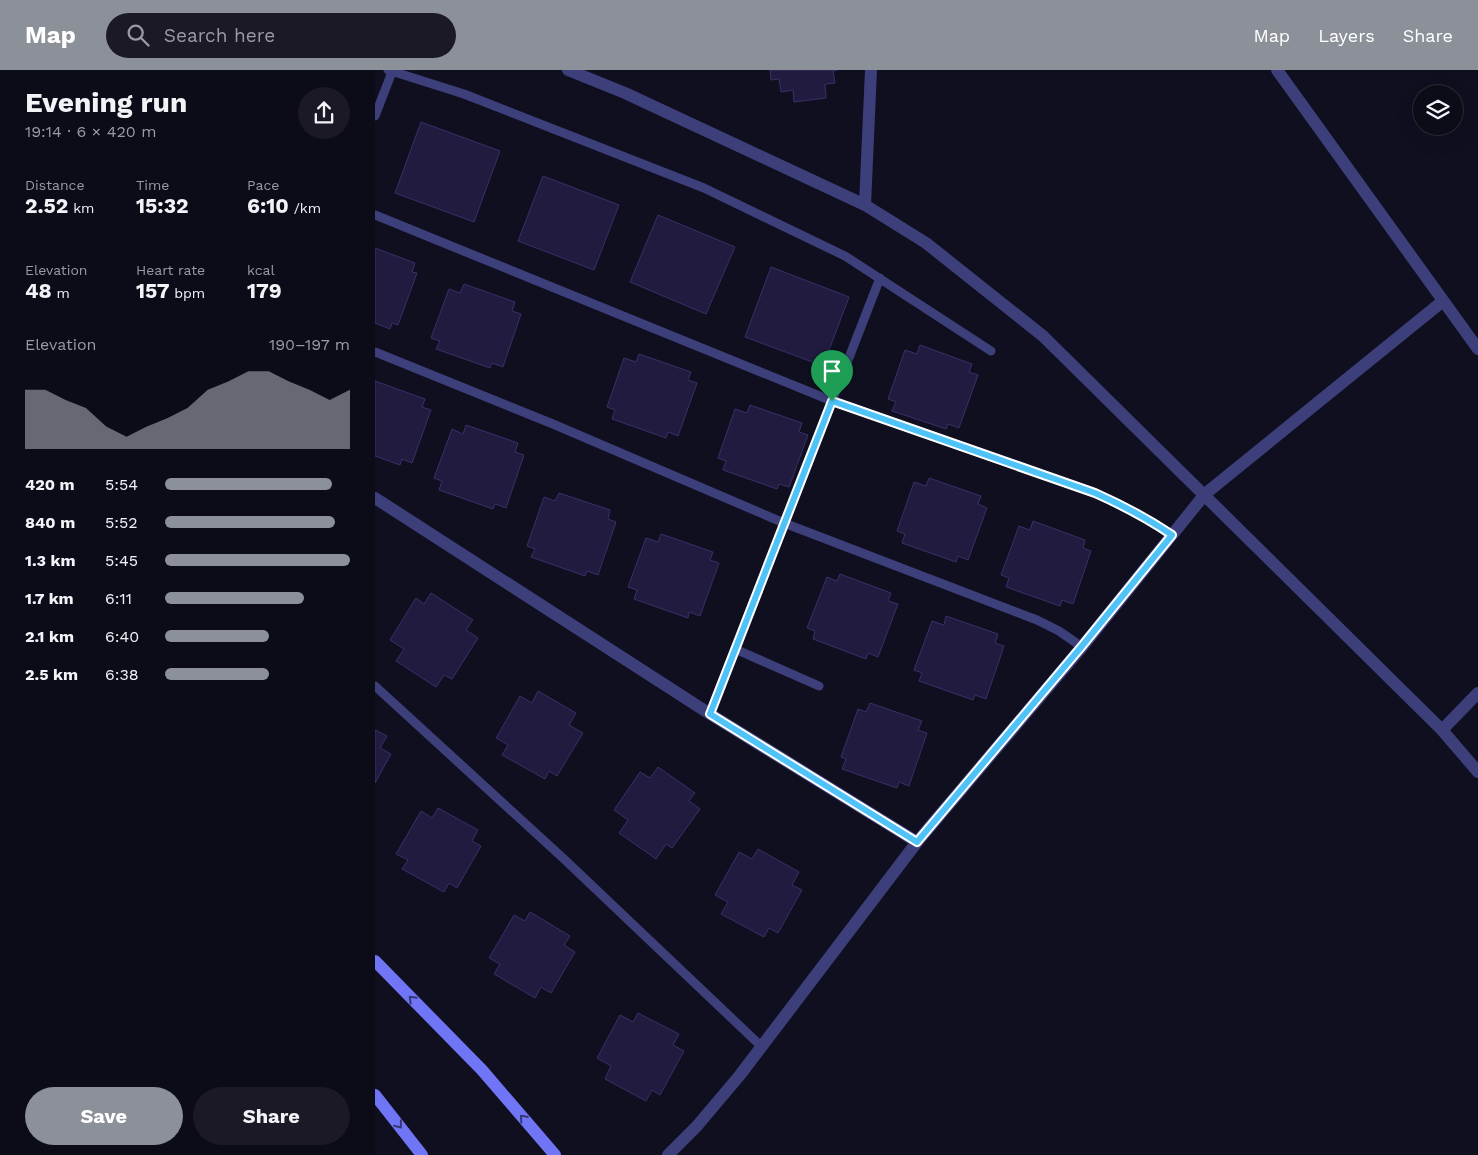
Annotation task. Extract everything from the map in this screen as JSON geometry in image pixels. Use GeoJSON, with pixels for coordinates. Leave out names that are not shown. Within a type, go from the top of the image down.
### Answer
{"type":"FeatureCollection","features":[{"type":"Feature","properties":{"kind":"street"},"geometry":{"type":"LineString","coordinates":[[568,70],[625,93],[865,205],[926,243],[1043,336],[1442,730],[1478,772]]}},
{"type":"Feature","properties":{"kind":"street"},"geometry":{"type":"LineString","coordinates":[[865,205],[871,70]]}},
{"type":"Feature","properties":{"kind":"street"},"geometry":{"type":"LineString","coordinates":[[1277,70],[1478,349]]}},
{"type":"Feature","properties":{"kind":"street"},"geometry":{"type":"LineString","coordinates":[[669,1155],[697,1126],[740,1075],[917,842],[1082,646],[1205,494],[1443,302]]}},
{"type":"Feature","properties":{"kind":"street"},"geometry":{"type":"LineString","coordinates":[[375,498],[710,714],[917,842]]}},
{"type":"Feature","properties":{"kind":"street"},"geometry":{"type":"LineString","coordinates":[[1442,730],[1478,693]]}},
{"type":"Feature","properties":{"kind":"street"},"geometry":{"type":"LineString","coordinates":[[375,961],[482,1070],[555,1155]]}},
{"type":"Feature","properties":{"kind":"street"},"geometry":{"type":"LineString","coordinates":[[375,1094],[422,1155]]}},
{"type":"Feature","properties":{"kind":"lane"},"geometry":{"type":"LineString","coordinates":[[375,116],[390,71],[463,94],[704,188],[845,256],[991,351]]}},
{"type":"Feature","properties":{"kind":"lane"},"geometry":{"type":"LineString","coordinates":[[375,215],[832,401],[1095,493],[1145,517],[1172,535]]}},
{"type":"Feature","properties":{"kind":"lane"},"geometry":{"type":"LineString","coordinates":[[710,714],[880,278]]}},
{"type":"Feature","properties":{"kind":"lane"},"geometry":{"type":"LineString","coordinates":[[375,352],[553,424],[784,523],[1037,620],[1082,646]]}},
{"type":"Feature","properties":{"kind":"lane"},"geometry":{"type":"LineString","coordinates":[[735,649],[819,686]]}},
{"type":"Feature","properties":{"kind":"lane"},"geometry":{"type":"LineString","coordinates":[[375,686],[564,859],[762,1047]]}},
{"type":"Feature","properties":{"kind":"building"},"geometry":{"type":"Polygon","coordinates":[[[770,70],[837,70],[833,71],[835,83],[825,84],[826,98],[794,102],[793,90],[781,92],[779,79],[771,80],[770,70]]]}},
{"type":"Feature","properties":{"kind":"building"},"geometry":{"type":"Polygon","coordinates":[[[421,122],[500,151],[474,222],[395,193],[421,122]]]}},
{"type":"Feature","properties":{"kind":"building"},"geometry":{"type":"Polygon","coordinates":[[[543,176],[619,205],[594,270],[518,241],[543,176]]]}},
{"type":"Feature","properties":{"kind":"building"},"geometry":{"type":"Polygon","coordinates":[[[658,215],[735,247],[706,314],[630,282],[658,215]]]}},
{"type":"Feature","properties":{"kind":"building"},"geometry":{"type":"Polygon","coordinates":[[[375,248],[415,263],[412,272],[417,273],[398,325],[392,323],[390,329],[375,323],[375,248]]]}},
{"type":"Feature","properties":{"kind":"building"},"geometry":{"type":"Polygon","coordinates":[[[771,267],[849,297],[823,366],[745,337],[771,267]]]}},
{"type":"Feature","properties":{"kind":"building"},"geometry":{"type":"Polygon","coordinates":[[[464,284],[515,302],[512,311],[521,314],[503,367],[492,363],[490,368],[436,349],[440,341],[431,338],[449,289],[460,293],[464,284]]]}},
{"type":"Feature","properties":{"kind":"building"},"geometry":{"type":"Polygon","coordinates":[[[920,345],[972,364],[969,372],[978,375],[959,428],[948,424],[946,429],[892,411],[896,402],[888,399],[905,350],[917,354],[920,345]]]}},
{"type":"Feature","properties":{"kind":"building"},"geometry":{"type":"Polygon","coordinates":[[[639,354],[691,372],[688,380],[697,383],[678,436],[668,432],[666,438],[612,419],[615,410],[607,407],[624,358],[636,362],[639,354]]]}},
{"type":"Feature","properties":{"kind":"building"},"geometry":{"type":"Polygon","coordinates":[[[375,381],[425,399],[422,407],[431,410],[412,463],[402,459],[400,465],[375,456],[375,381]]]}},
{"type":"Feature","properties":{"kind":"building"},"geometry":{"type":"Polygon","coordinates":[[[750,405],[802,423],[799,432],[808,435],[789,487],[779,484],[777,489],[723,470],[726,461],[718,458],[735,409],[747,413],[750,405]]]}},
{"type":"Feature","properties":{"kind":"building"},"geometry":{"type":"Polygon","coordinates":[[[466,425],[518,443],[515,452],[524,455],[506,508],[495,504],[493,509],[439,490],[442,481],[434,478],[452,429],[463,434],[466,425]]]}},
{"type":"Feature","properties":{"kind":"building"},"geometry":{"type":"Polygon","coordinates":[[[929,478],[981,496],[978,504],[987,508],[968,560],[958,556],[956,562],[902,543],[905,534],[897,531],[914,482],[926,486],[929,478]]]}},
{"type":"Feature","properties":{"kind":"building"},"geometry":{"type":"Polygon","coordinates":[[[559,493],[610,510],[608,519],[616,522],[598,575],[587,571],[585,576],[531,557],[535,549],[527,546],[544,497],[555,501],[559,493]]]}},
{"type":"Feature","properties":{"kind":"building"},"geometry":{"type":"Polygon","coordinates":[[[1033,521],[1085,540],[1083,548],[1091,551],[1073,604],[1062,600],[1060,606],[1006,587],[1009,578],[1001,575],[1019,526],[1030,530],[1033,521]]]}},
{"type":"Feature","properties":{"kind":"building"},"geometry":{"type":"Polygon","coordinates":[[[661,534],[713,552],[710,560],[719,563],[700,616],[689,612],[688,618],[634,599],[637,590],[628,587],[646,538],[658,542],[661,534]]]}},
{"type":"Feature","properties":{"kind":"building"},"geometry":{"type":"Polygon","coordinates":[[[840,574],[891,593],[888,601],[898,604],[878,657],[868,653],[866,659],[813,639],[815,631],[807,628],[827,577],[837,581],[840,574]]]}},
{"type":"Feature","properties":{"kind":"building"},"geometry":{"type":"Polygon","coordinates":[[[431,593],[473,620],[466,630],[478,638],[452,679],[444,675],[436,687],[396,661],[404,649],[390,640],[416,598],[424,604],[431,593]]]}},
{"type":"Feature","properties":{"kind":"building"},"geometry":{"type":"Polygon","coordinates":[[[946,616],[998,634],[995,643],[1004,646],[986,699],[975,695],[973,700],[919,681],[922,673],[914,670],[932,621],[944,625],[946,616]]]}},
{"type":"Feature","properties":{"kind":"building"},"geometry":{"type":"Polygon","coordinates":[[[538,691],[576,713],[569,725],[583,733],[557,776],[549,771],[545,779],[502,755],[508,745],[496,738],[520,696],[532,703],[538,691]]]}},
{"type":"Feature","properties":{"kind":"building"},"geometry":{"type":"Polygon","coordinates":[[[870,703],[922,721],[918,730],[927,733],[909,786],[899,782],[897,788],[842,769],[846,759],[841,757],[858,709],[866,712],[870,703]]]}},
{"type":"Feature","properties":{"kind":"building"},"geometry":{"type":"Polygon","coordinates":[[[375,730],[387,736],[380,748],[391,754],[375,783],[375,730]]]}},
{"type":"Feature","properties":{"kind":"building"},"geometry":{"type":"Polygon","coordinates":[[[658,767],[695,793],[689,801],[700,809],[672,848],[666,844],[656,859],[619,833],[628,820],[614,810],[640,772],[650,778],[658,767]]]}},
{"type":"Feature","properties":{"kind":"building"},"geometry":{"type":"Polygon","coordinates":[[[438,808],[478,830],[472,841],[481,846],[457,888],[449,883],[444,892],[402,869],[408,860],[396,854],[421,811],[432,818],[438,808]]]}},
{"type":"Feature","properties":{"kind":"building"},"geometry":{"type":"Polygon","coordinates":[[[758,849],[799,872],[792,885],[802,890],[778,933],[769,928],[764,937],[721,914],[728,902],[715,895],[739,852],[752,859],[758,849]]]}},
{"type":"Feature","properties":{"kind":"building"},"geometry":{"type":"Polygon","coordinates":[[[530,912],[570,936],[564,945],[575,952],[551,993],[541,987],[535,998],[494,974],[500,964],[489,958],[514,915],[525,921],[530,912]]]}},
{"type":"Feature","properties":{"kind":"building"},"geometry":{"type":"Polygon","coordinates":[[[638,1013],[679,1034],[673,1045],[684,1051],[660,1095],[652,1090],[646,1101],[605,1079],[611,1066],[597,1058],[620,1015],[633,1022],[638,1013]]]}},
{"type":"Feature","properties":{"kind":"route"},"geometry":{"type":"LineString","coordinates":[[832,401],[1095,493],[1145,517],[1172,535],[1082,646],[917,842],[710,714],[832,401]]}}]}
